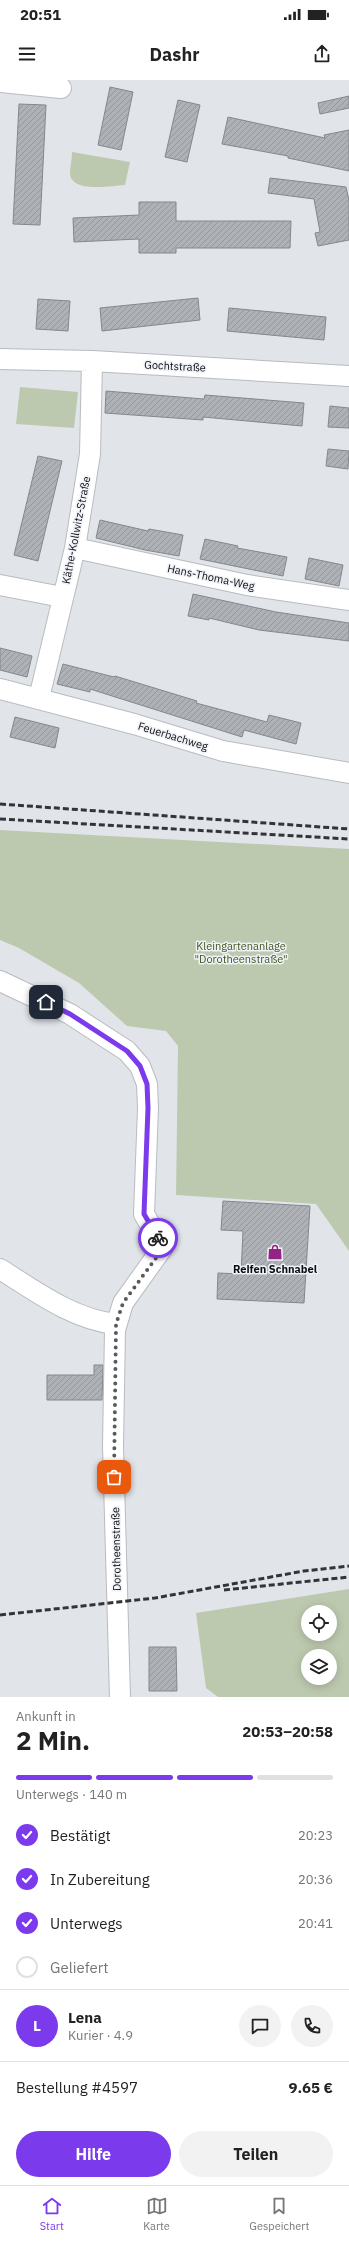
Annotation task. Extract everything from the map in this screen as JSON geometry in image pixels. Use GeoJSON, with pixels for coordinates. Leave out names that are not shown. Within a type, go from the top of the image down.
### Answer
{"type":"FeatureCollection","features":[{"type":"Feature","properties":{"kind":"street"},"geometry":{"type":"LineString","coordinates":[[0,82],[61,88]]}},
{"type":"Feature","properties":{"kind":"street","name":"Gochtstraße"},"geometry":{"type":"LineString","coordinates":[[0,359],[92,361],[349,376]]}},
{"type":"Feature","properties":{"kind":"street","name":"Käthe-Kollwitz-Straße"},"geometry":{"type":"LineString","coordinates":[[39,698],[74,548],[90,454],[92,361]]}},
{"type":"Feature","properties":{"kind":"street","name":"Hans-Thoma-Weg"},"geometry":{"type":"LineString","coordinates":[[74,548],[247,585],[349,600]]}},
{"type":"Feature","properties":{"kind":"street"},"geometry":{"type":"LineString","coordinates":[[0,585],[62,597]]}},
{"type":"Feature","properties":{"kind":"street","name":"Feuerbachweg"},"geometry":{"type":"LineString","coordinates":[[0,689],[39,698],[223,751],[349,773]]}},
{"type":"Feature","properties":{"kind":"street","name":"Dorotheenstraße"},"geometry":{"type":"LineString","coordinates":[[0,980],[70,1014],[127,1051],[140,1066],[147,1084],[148,1108],[144,1214],[164,1247],[123,1303],[116,1324],[113,1446],[120,1697]]}},
{"type":"Feature","properties":{"kind":"street"},"geometry":{"type":"LineString","coordinates":[[0,1269],[35,1291],[74,1312],[98,1322],[116,1324]]}},
{"type":"Feature","properties":{"kind":"green space"},"geometry":{"type":"Polygon","coordinates":[[[72,152],[130,162],[125,185],[93,187],[77,184],[72,180],[70,174],[72,152]]]}},
{"type":"Feature","properties":{"kind":"green space"},"geometry":{"type":"Polygon","coordinates":[[[20,387],[78,392],[74,428],[16,424],[20,387]]]}},
{"type":"Feature","properties":{"kind":"green space","name":"Kleingartenanlage \"Dorotheenstraße\""},"geometry":{"type":"Polygon","coordinates":[[[0,830],[349,849],[349,1251],[316,1204],[176,1195],[178,1046],[166,1031],[127,1026],[79,983],[19,948],[0,940],[0,830]]]}},
{"type":"Feature","properties":{"kind":"green space"},"geometry":{"type":"Polygon","coordinates":[[[349,1589],[349,1697],[218,1697],[206,1688],[196,1613],[349,1589]]]}},
{"type":"Feature","properties":{"kind":"building"},"geometry":{"type":"Polygon","coordinates":[[[110,87],[133,92],[121,150],[98,145],[110,87]]]}},
{"type":"Feature","properties":{"kind":"building"},"geometry":{"type":"Polygon","coordinates":[[[349,96],[349,108],[320,114],[318,103],[349,96]]]}},
{"type":"Feature","properties":{"kind":"building"},"geometry":{"type":"Polygon","coordinates":[[[178,100],[200,105],[187,162],[165,157],[178,100]]]}},
{"type":"Feature","properties":{"kind":"building"},"geometry":{"type":"Polygon","coordinates":[[[19,104],[46,105],[40,225],[13,224],[19,104]]]}},
{"type":"Feature","properties":{"kind":"building"},"geometry":{"type":"Polygon","coordinates":[[[228,117],[325,138],[324,135],[349,130],[349,171],[288,158],[288,156],[222,144],[228,117]]]}},
{"type":"Feature","properties":{"kind":"building"},"geometry":{"type":"Polygon","coordinates":[[[270,178],[346,187],[349,200],[349,240],[318,246],[315,233],[320,232],[314,199],[268,193],[270,178]]]}},
{"type":"Feature","properties":{"kind":"building"},"geometry":{"type":"Polygon","coordinates":[[[139,202],[176,202],[176,221],[291,221],[290,248],[176,248],[176,253],[139,253],[139,239],[74,242],[73,218],[139,215],[139,202]]]}},
{"type":"Feature","properties":{"kind":"building"},"geometry":{"type":"Polygon","coordinates":[[[198,298],[200,320],[102,331],[100,308],[198,298]]]}},
{"type":"Feature","properties":{"kind":"building"},"geometry":{"type":"Polygon","coordinates":[[[38,299],[70,301],[68,331],[36,329],[38,299]]]}},
{"type":"Feature","properties":{"kind":"building"},"geometry":{"type":"Polygon","coordinates":[[[229,308],[326,317],[324,340],[227,331],[229,308]]]}},
{"type":"Feature","properties":{"kind":"building"},"geometry":{"type":"Polygon","coordinates":[[[106,391],[204,399],[205,395],[304,403],[302,426],[203,417],[203,420],[105,413],[106,391]]]}},
{"type":"Feature","properties":{"kind":"building"},"geometry":{"type":"Polygon","coordinates":[[[330,406],[349,408],[349,428],[328,427],[330,406]]]}},
{"type":"Feature","properties":{"kind":"building"},"geometry":{"type":"Polygon","coordinates":[[[328,449],[349,451],[348,469],[326,466],[328,449]]]}},
{"type":"Feature","properties":{"kind":"building"},"geometry":{"type":"Polygon","coordinates":[[[38,456],[62,461],[38,561],[14,555],[38,456]]]}},
{"type":"Feature","properties":{"kind":"building"},"geometry":{"type":"Polygon","coordinates":[[[100,520],[148,531],[149,529],[183,535],[179,556],[145,550],[96,538],[100,520]]]}},
{"type":"Feature","properties":{"kind":"building"},"geometry":{"type":"Polygon","coordinates":[[[205,539],[238,546],[237,548],[287,557],[283,576],[200,559],[205,539]]]}},
{"type":"Feature","properties":{"kind":"building"},"geometry":{"type":"Polygon","coordinates":[[[309,558],[343,565],[339,586],[305,579],[309,558]]]}},
{"type":"Feature","properties":{"kind":"building"},"geometry":{"type":"Polygon","coordinates":[[[193,594],[276,612],[349,623],[349,641],[259,630],[209,618],[209,620],[188,616],[193,594]]]}},
{"type":"Feature","properties":{"kind":"building"},"geometry":{"type":"Polygon","coordinates":[[[0,648],[32,656],[27,677],[0,670],[0,648]]]}},
{"type":"Feature","properties":{"kind":"building"},"geometry":{"type":"Polygon","coordinates":[[[63,664],[115,676],[197,701],[196,703],[267,722],[269,715],[301,723],[296,744],[244,730],[242,737],[90,689],[90,692],[57,684],[63,664]]]}},
{"type":"Feature","properties":{"kind":"building"},"geometry":{"type":"Polygon","coordinates":[[[15,717],[59,728],[55,748],[10,737],[15,717]]]}},
{"type":"Feature","properties":{"kind":"building","name":"Reifen Schnabel"},"geometry":{"type":"Polygon","coordinates":[[[223,1201],[310,1206],[304,1303],[217,1299],[218,1273],[241,1274],[243,1231],[221,1230],[223,1201]]]}},
{"type":"Feature","properties":{"kind":"building"},"geometry":{"type":"Polygon","coordinates":[[[94,1365],[103,1365],[102,1400],[47,1400],[47,1375],[94,1375],[94,1365]]]}},
{"type":"Feature","properties":{"kind":"building"},"geometry":{"type":"Polygon","coordinates":[[[149,1647],[176,1647],[177,1691],[149,1691],[149,1647]]]}},
{"type":"Feature","properties":{"kind":"railway"},"geometry":{"type":"LineString","coordinates":[[0,804],[349,829]]}},
{"type":"Feature","properties":{"kind":"railway"},"geometry":{"type":"LineString","coordinates":[[0,819],[349,839]]}},
{"type":"Feature","properties":{"kind":"railway"},"geometry":{"type":"LineString","coordinates":[[0,1615],[155,1598],[304,1571],[349,1566]]}},
{"type":"Feature","properties":{"kind":"railway"},"geometry":{"type":"LineString","coordinates":[[224,1590],[349,1577]]}},
{"type":"Feature","properties":{"kind":"way so far"},"geometry":{"type":"LineString","coordinates":[[114,1477],[113,1446],[116,1324],[123,1303],[164,1247],[158,1238]]}},
{"type":"Feature","properties":{"kind":"place","name":"Reifen Schnabel"},"geometry":{"type":"Point","coordinates":[275,1252]}},
{"type":"Feature","properties":{"kind":"route"},"geometry":{"type":"LineString","coordinates":[[46,1002],[70,1014],[127,1051],[140,1066],[147,1084],[148,1108],[148,1152],[144,1214],[158,1238]]}}]}
